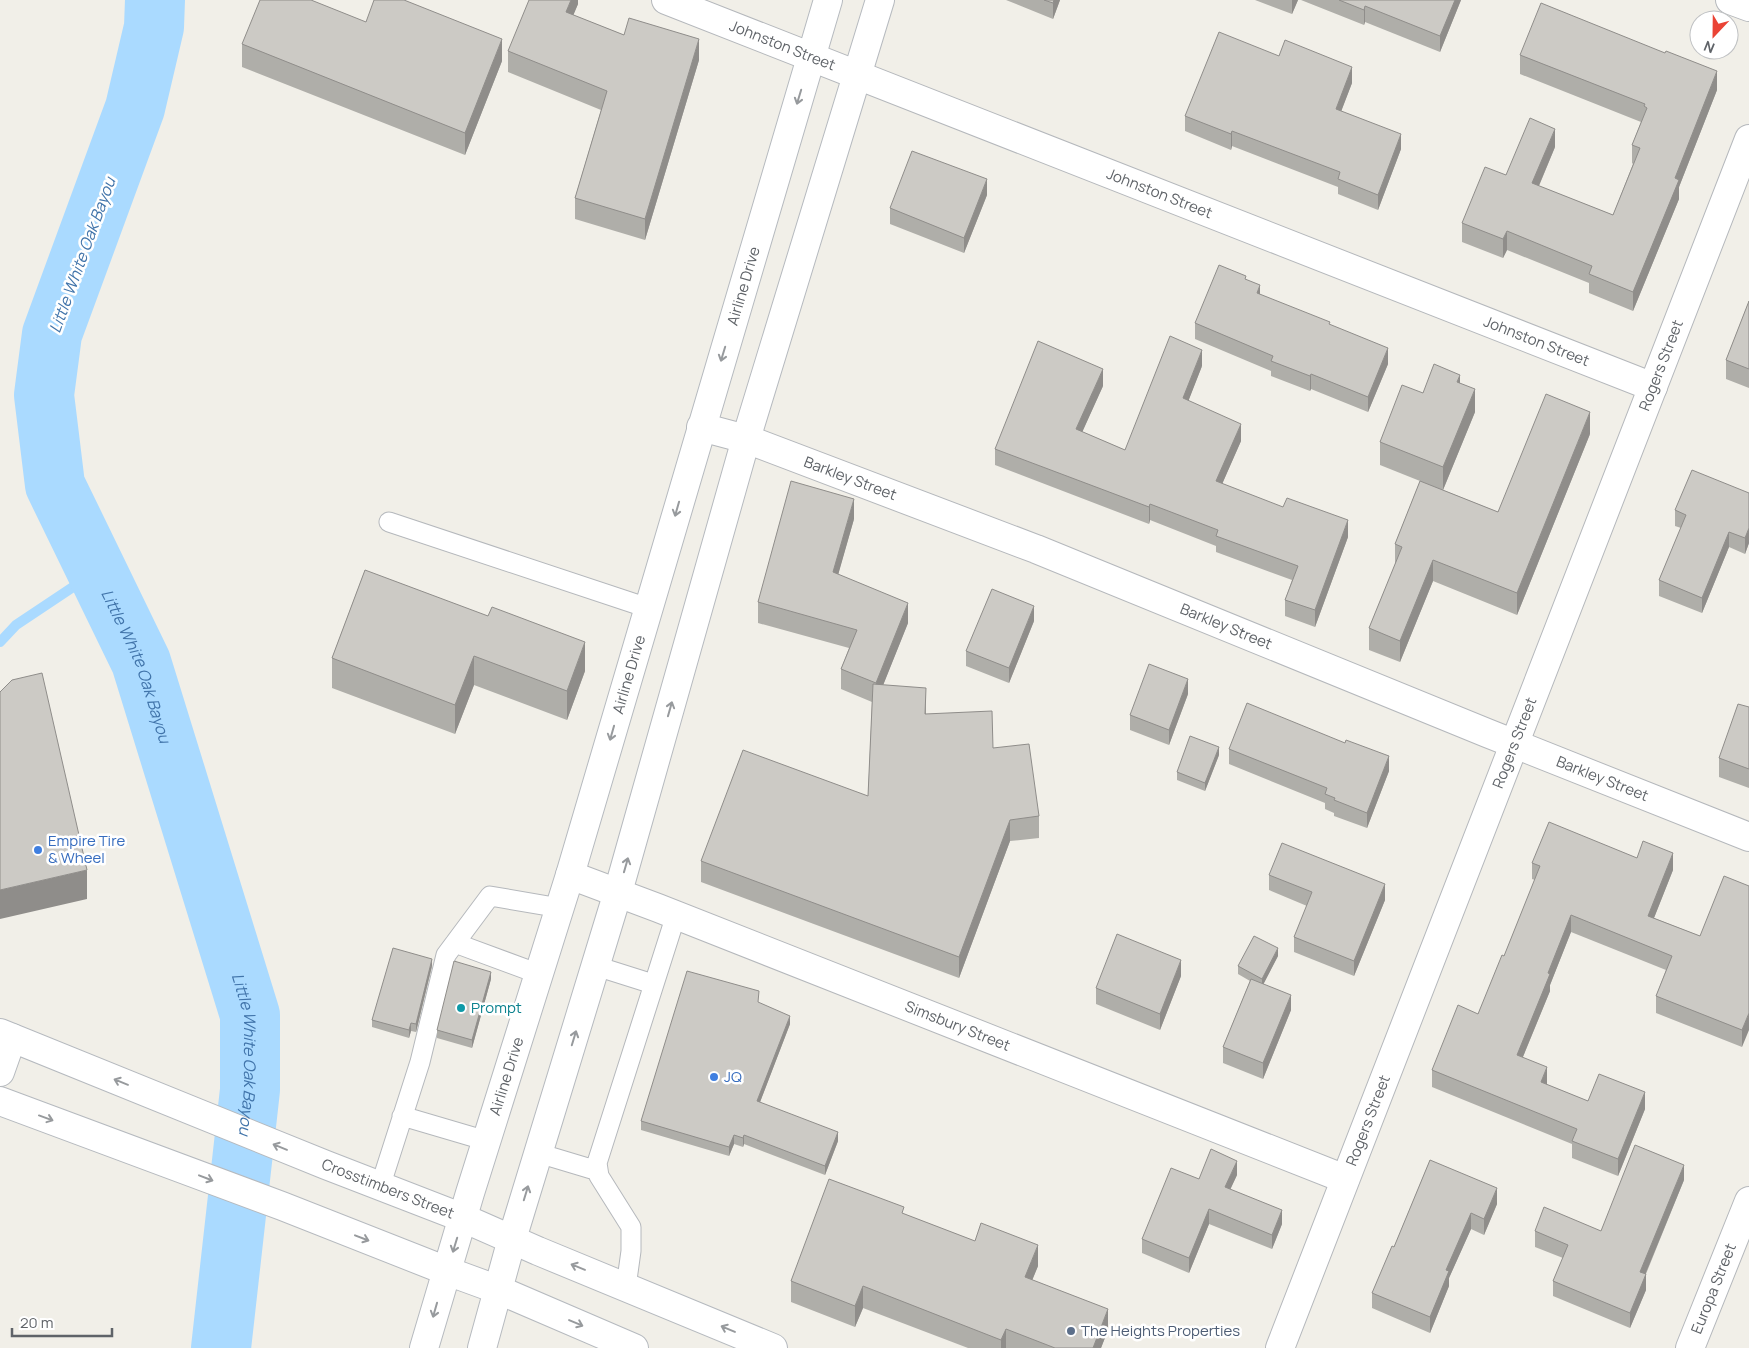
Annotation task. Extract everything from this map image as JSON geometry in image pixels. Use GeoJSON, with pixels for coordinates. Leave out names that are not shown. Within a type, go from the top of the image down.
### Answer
{"type":"FeatureCollection","features":[{"type":"Feature","properties":{"kind":"street","name":"Johnston Street"},"geometry":{"type":"LineString","coordinates":[[666,0],[1653,387]]}},
{"type":"Feature","properties":{"kind":"street","name":"Airline Drive"},"geometry":{"type":"LineString","coordinates":[[424,1348],[486,1141],[570,875],[828,0]]}},
{"type":"Feature","properties":{"kind":"street"},"geometry":{"type":"LineString","coordinates":[[482,1348],[512,1239],[618,892],[746,439],[880,0]]}},
{"type":"Feature","properties":{"kind":"street"},"geometry":{"type":"LineString","coordinates":[[1730,0],[1749,7]]}},
{"type":"Feature","properties":{"kind":"street","name":"Rogers Street"},"geometry":{"type":"LineString","coordinates":[[1280,1348],[1749,139]]}},
{"type":"Feature","properties":{"kind":"street","name":"Barkley Street"},"geometry":{"type":"LineString","coordinates":[[701,428],[746,439],[1036,549],[1749,838]]}},
{"type":"Feature","properties":{"kind":"street","name":"Simsbury Street"},"geometry":{"type":"LineString","coordinates":[[570,875],[618,892],[1345,1179]]}},
{"type":"Feature","properties":{"kind":"street"},"geometry":{"type":"LineString","coordinates":[[0,1072],[6,1036]]}},
{"type":"Feature","properties":{"kind":"street","name":"Crosstimbers Street"},"geometry":{"type":"LineString","coordinates":[[6,1036],[380,1187],[463,1218],[774,1348]]}},
{"type":"Feature","properties":{"kind":"street"},"geometry":{"type":"LineString","coordinates":[[0,1101],[499,1290],[634,1348]]}},
{"type":"Feature","properties":{"kind":"street","name":"Europa Street"},"geometry":{"type":"LineString","coordinates":[[1690,1348],[1749,1201]]}},
{"type":"Feature","properties":{"kind":"lane"},"geometry":{"type":"LineString","coordinates":[[389,522],[648,608]]}},
{"type":"Feature","properties":{"kind":"lane"},"geometry":{"type":"LineString","coordinates":[[380,1187],[420,1062],[446,955],[490,896],[560,908]]}},
{"type":"Feature","properties":{"kind":"lane"},"geometry":{"type":"LineString","coordinates":[[626,1287],[631,1227],[599,1176],[597,1163],[676,915]]}},
{"type":"Feature","properties":{"kind":"lane"},"geometry":{"type":"LineString","coordinates":[[455,943],[539,974]]}},
{"type":"Feature","properties":{"kind":"lane"},"geometry":{"type":"LineString","coordinates":[[596,966],[653,984]]}},
{"type":"Feature","properties":{"kind":"lane"},"geometry":{"type":"LineString","coordinates":[[402,1116],[486,1141]]}},
{"type":"Feature","properties":{"kind":"lane"},"geometry":{"type":"LineString","coordinates":[[538,1153],[598,1171]]}},
{"type":"Feature","properties":{"kind":"building"},"geometry":{"type":"Polygon","coordinates":[[[260,0],[311,0],[366,22],[374,0],[404,0],[502,39],[465,133],[242,44],[260,0]]]}},
{"type":"Feature","properties":{"kind":"building"},"geometry":{"type":"Polygon","coordinates":[[[529,0],[571,0],[566,12],[624,35],[629,18],[699,39],[645,219],[575,198],[607,91],[508,51],[529,0]]]}},
{"type":"Feature","properties":{"kind":"building"},"geometry":{"type":"Polygon","coordinates":[[[1339,0],[1455,0],[1440,36],[1365,6],[1364,10],[1339,0]]]}},
{"type":"Feature","properties":{"kind":"building"},"geometry":{"type":"Polygon","coordinates":[[[1541,3],[1665,53],[1666,51],[1717,71],[1675,178],[1679,180],[1633,292],[1589,274],[1592,266],[1507,231],[1503,239],[1462,223],[1485,167],[1506,175],[1530,118],[1555,129],[1532,183],[1613,215],[1640,148],[1632,145],[1647,108],[1644,106],[1645,104],[1520,55],[1541,3]]]}},
{"type":"Feature","properties":{"kind":"building"},"geometry":{"type":"Polygon","coordinates":[[[1219,32],[1279,56],[1285,40],[1352,67],[1336,109],[1401,134],[1378,195],[1338,179],[1340,172],[1232,131],[1231,134],[1185,116],[1219,32]]]}},
{"type":"Feature","properties":{"kind":"building"},"geometry":{"type":"Polygon","coordinates":[[[912,151],[987,179],[964,238],[890,208],[912,151]]]}},
{"type":"Feature","properties":{"kind":"building"},"geometry":{"type":"Polygon","coordinates":[[[1219,265],[1246,276],[1245,279],[1260,285],[1257,293],[1330,322],[1329,324],[1388,348],[1368,397],[1311,374],[1310,376],[1271,361],[1273,356],[1195,323],[1219,265]]]}},
{"type":"Feature","properties":{"kind":"building"},"geometry":{"type":"Polygon","coordinates":[[[1749,301],[1749,369],[1726,360],[1749,301]]]}},
{"type":"Feature","properties":{"kind":"building"},"geometry":{"type":"Polygon","coordinates":[[[1170,336],[1202,350],[1183,398],[1241,424],[1216,481],[1283,507],[1287,498],[1348,520],[1315,610],[1285,600],[1298,566],[1216,536],[1218,530],[1150,504],[1149,507],[995,449],[1038,341],[1103,369],[1076,429],[1125,450],[1170,336]]]}},
{"type":"Feature","properties":{"kind":"building"},"geometry":{"type":"Polygon","coordinates":[[[1434,364],[1460,375],[1457,382],[1475,389],[1443,467],[1380,442],[1402,385],[1423,393],[1434,364]]]}},
{"type":"Feature","properties":{"kind":"building"},"geometry":{"type":"Polygon","coordinates":[[[1546,394],[1590,412],[1517,593],[1433,560],[1400,641],[1369,628],[1402,547],[1395,544],[1420,481],[1498,512],[1546,394]]]}},
{"type":"Feature","properties":{"kind":"building"},"geometry":{"type":"Polygon","coordinates":[[[1692,470],[1749,493],[1749,528],[1745,538],[1729,532],[1702,598],[1659,580],[1686,515],[1675,510],[1692,470]]]}},
{"type":"Feature","properties":{"kind":"building"},"geometry":{"type":"Polygon","coordinates":[[[791,481],[854,499],[833,572],[908,603],[876,683],[841,669],[857,630],[758,602],[791,481]]]}},
{"type":"Feature","properties":{"kind":"building"},"geometry":{"type":"Polygon","coordinates":[[[365,570],[488,616],[492,607],[585,642],[567,691],[474,656],[455,705],[332,658],[365,570]]]}},
{"type":"Feature","properties":{"kind":"building"},"geometry":{"type":"Polygon","coordinates":[[[992,589],[1034,606],[1009,668],[966,651],[992,589]]]}},
{"type":"Feature","properties":{"kind":"building"},"geometry":{"type":"Polygon","coordinates":[[[1149,664],[1188,679],[1169,730],[1130,715],[1149,664]]]}},
{"type":"Feature","properties":{"kind":"building","name":"Empire Tire & Wheel"},"geometry":{"type":"Polygon","coordinates":[[[42,673],[87,870],[0,890],[0,692],[12,680],[42,673]]]}},
{"type":"Feature","properties":{"kind":"building"},"geometry":{"type":"Polygon","coordinates":[[[873,684],[926,688],[925,714],[992,711],[993,748],[1029,744],[1039,816],[1010,820],[959,957],[701,861],[743,750],[868,796],[873,684]]]}},
{"type":"Feature","properties":{"kind":"building"},"geometry":{"type":"Polygon","coordinates":[[[1247,703],[1345,743],[1346,740],[1389,756],[1367,813],[1334,800],[1335,798],[1325,794],[1327,788],[1229,749],[1247,703]]]}},
{"type":"Feature","properties":{"kind":"building"},"geometry":{"type":"Polygon","coordinates":[[[1738,704],[1749,707],[1749,769],[1719,758],[1738,704]]]}},
{"type":"Feature","properties":{"kind":"building"},"geometry":{"type":"Polygon","coordinates":[[[1190,736],[1219,747],[1205,783],[1177,772],[1190,736]]]}},
{"type":"Feature","properties":{"kind":"building"},"geometry":{"type":"Polygon","coordinates":[[[1549,822],[1637,858],[1643,841],[1673,853],[1648,916],[1700,936],[1724,876],[1749,886],[1749,1013],[1742,1030],[1656,996],[1672,956],[1571,915],[1548,973],[1550,974],[1517,1055],[1547,1067],[1541,1082],[1588,1101],[1599,1074],[1645,1092],[1618,1159],[1572,1141],[1577,1129],[1432,1070],[1458,1005],[1478,1014],[1502,955],[1504,956],[1540,866],[1532,863],[1549,822]]]}},
{"type":"Feature","properties":{"kind":"building"},"geometry":{"type":"Polygon","coordinates":[[[1282,843],[1385,884],[1354,961],[1294,937],[1312,892],[1269,875],[1282,843]]]}},
{"type":"Feature","properties":{"kind":"building"},"geometry":{"type":"Polygon","coordinates":[[[1117,934],[1181,960],[1160,1014],[1096,988],[1117,934]]]}},
{"type":"Feature","properties":{"kind":"building"},"geometry":{"type":"Polygon","coordinates":[[[1254,936],[1278,948],[1262,979],[1238,966],[1254,936]]]}},
{"type":"Feature","properties":{"kind":"building"},"geometry":{"type":"Polygon","coordinates":[[[393,948],[432,959],[416,1024],[411,1023],[409,1030],[372,1020],[393,948]]]}},
{"type":"Feature","properties":{"kind":"building","name":"Prompt"},"geometry":{"type":"Polygon","coordinates":[[[454,961],[491,972],[472,1040],[437,1030],[454,961]]]}},
{"type":"Feature","properties":{"kind":"building","name":"JQ"},"geometry":{"type":"Polygon","coordinates":[[[687,971],[759,991],[758,1002],[790,1016],[757,1101],[838,1132],[825,1166],[744,1135],[743,1138],[734,1135],[729,1147],[641,1121],[687,971]]]}},
{"type":"Feature","properties":{"kind":"building"},"geometry":{"type":"Polygon","coordinates":[[[1251,979],[1291,995],[1263,1063],[1223,1047],[1251,979]]]}},
{"type":"Feature","properties":{"kind":"building"},"geometry":{"type":"Polygon","coordinates":[[[1635,1145],[1684,1165],[1640,1272],[1646,1274],[1630,1313],[1553,1281],[1568,1245],[1535,1231],[1544,1207],[1601,1231],[1635,1145]]]}},
{"type":"Feature","properties":{"kind":"building"},"geometry":{"type":"Polygon","coordinates":[[[1211,1149],[1237,1161],[1225,1187],[1282,1210],[1272,1235],[1209,1209],[1189,1258],[1142,1239],[1171,1168],[1199,1179],[1211,1149]]]}},
{"type":"Feature","properties":{"kind":"building"},"geometry":{"type":"Polygon","coordinates":[[[1430,1160],[1497,1188],[1484,1219],[1471,1213],[1446,1270],[1449,1271],[1430,1317],[1372,1293],[1392,1246],[1394,1247],[1430,1160]]]}},
{"type":"Feature","properties":{"kind":"building"},"geometry":{"type":"Polygon","coordinates":[[[829,1179],[904,1207],[902,1213],[975,1241],[981,1223],[1038,1245],[1025,1277],[1108,1309],[1093,1348],[1055,1348],[1006,1329],[1001,1340],[863,1286],[855,1306],[791,1281],[829,1179]]]}},
{"type":"Feature","properties":{"kind":"waterway","name":"Little White Oak Bayou"},"geometry":{"type":"LineString","coordinates":[[155,0],[154,27],[135,108],[52,334],[44,395],[55,485],[141,662],[250,1015],[250,1090],[221,1348]]}},
{"type":"Feature","properties":{"kind":"waterway"},"geometry":{"type":"LineString","coordinates":[[0,642],[16,625],[97,571]]}},
{"type":"Feature","properties":{"kind":"place","name":"Empire Tire & Wheel"},"geometry":{"type":"Point","coordinates":[38,850]}},
{"type":"Feature","properties":{"kind":"place","name":"Prompt"},"geometry":{"type":"Point","coordinates":[461,1008]}},
{"type":"Feature","properties":{"kind":"place","name":"JQ"},"geometry":{"type":"Point","coordinates":[714,1077]}},
{"type":"Feature","properties":{"kind":"place","name":"The Heights Properties"},"geometry":{"type":"Point","coordinates":[1071,1331]}}]}
